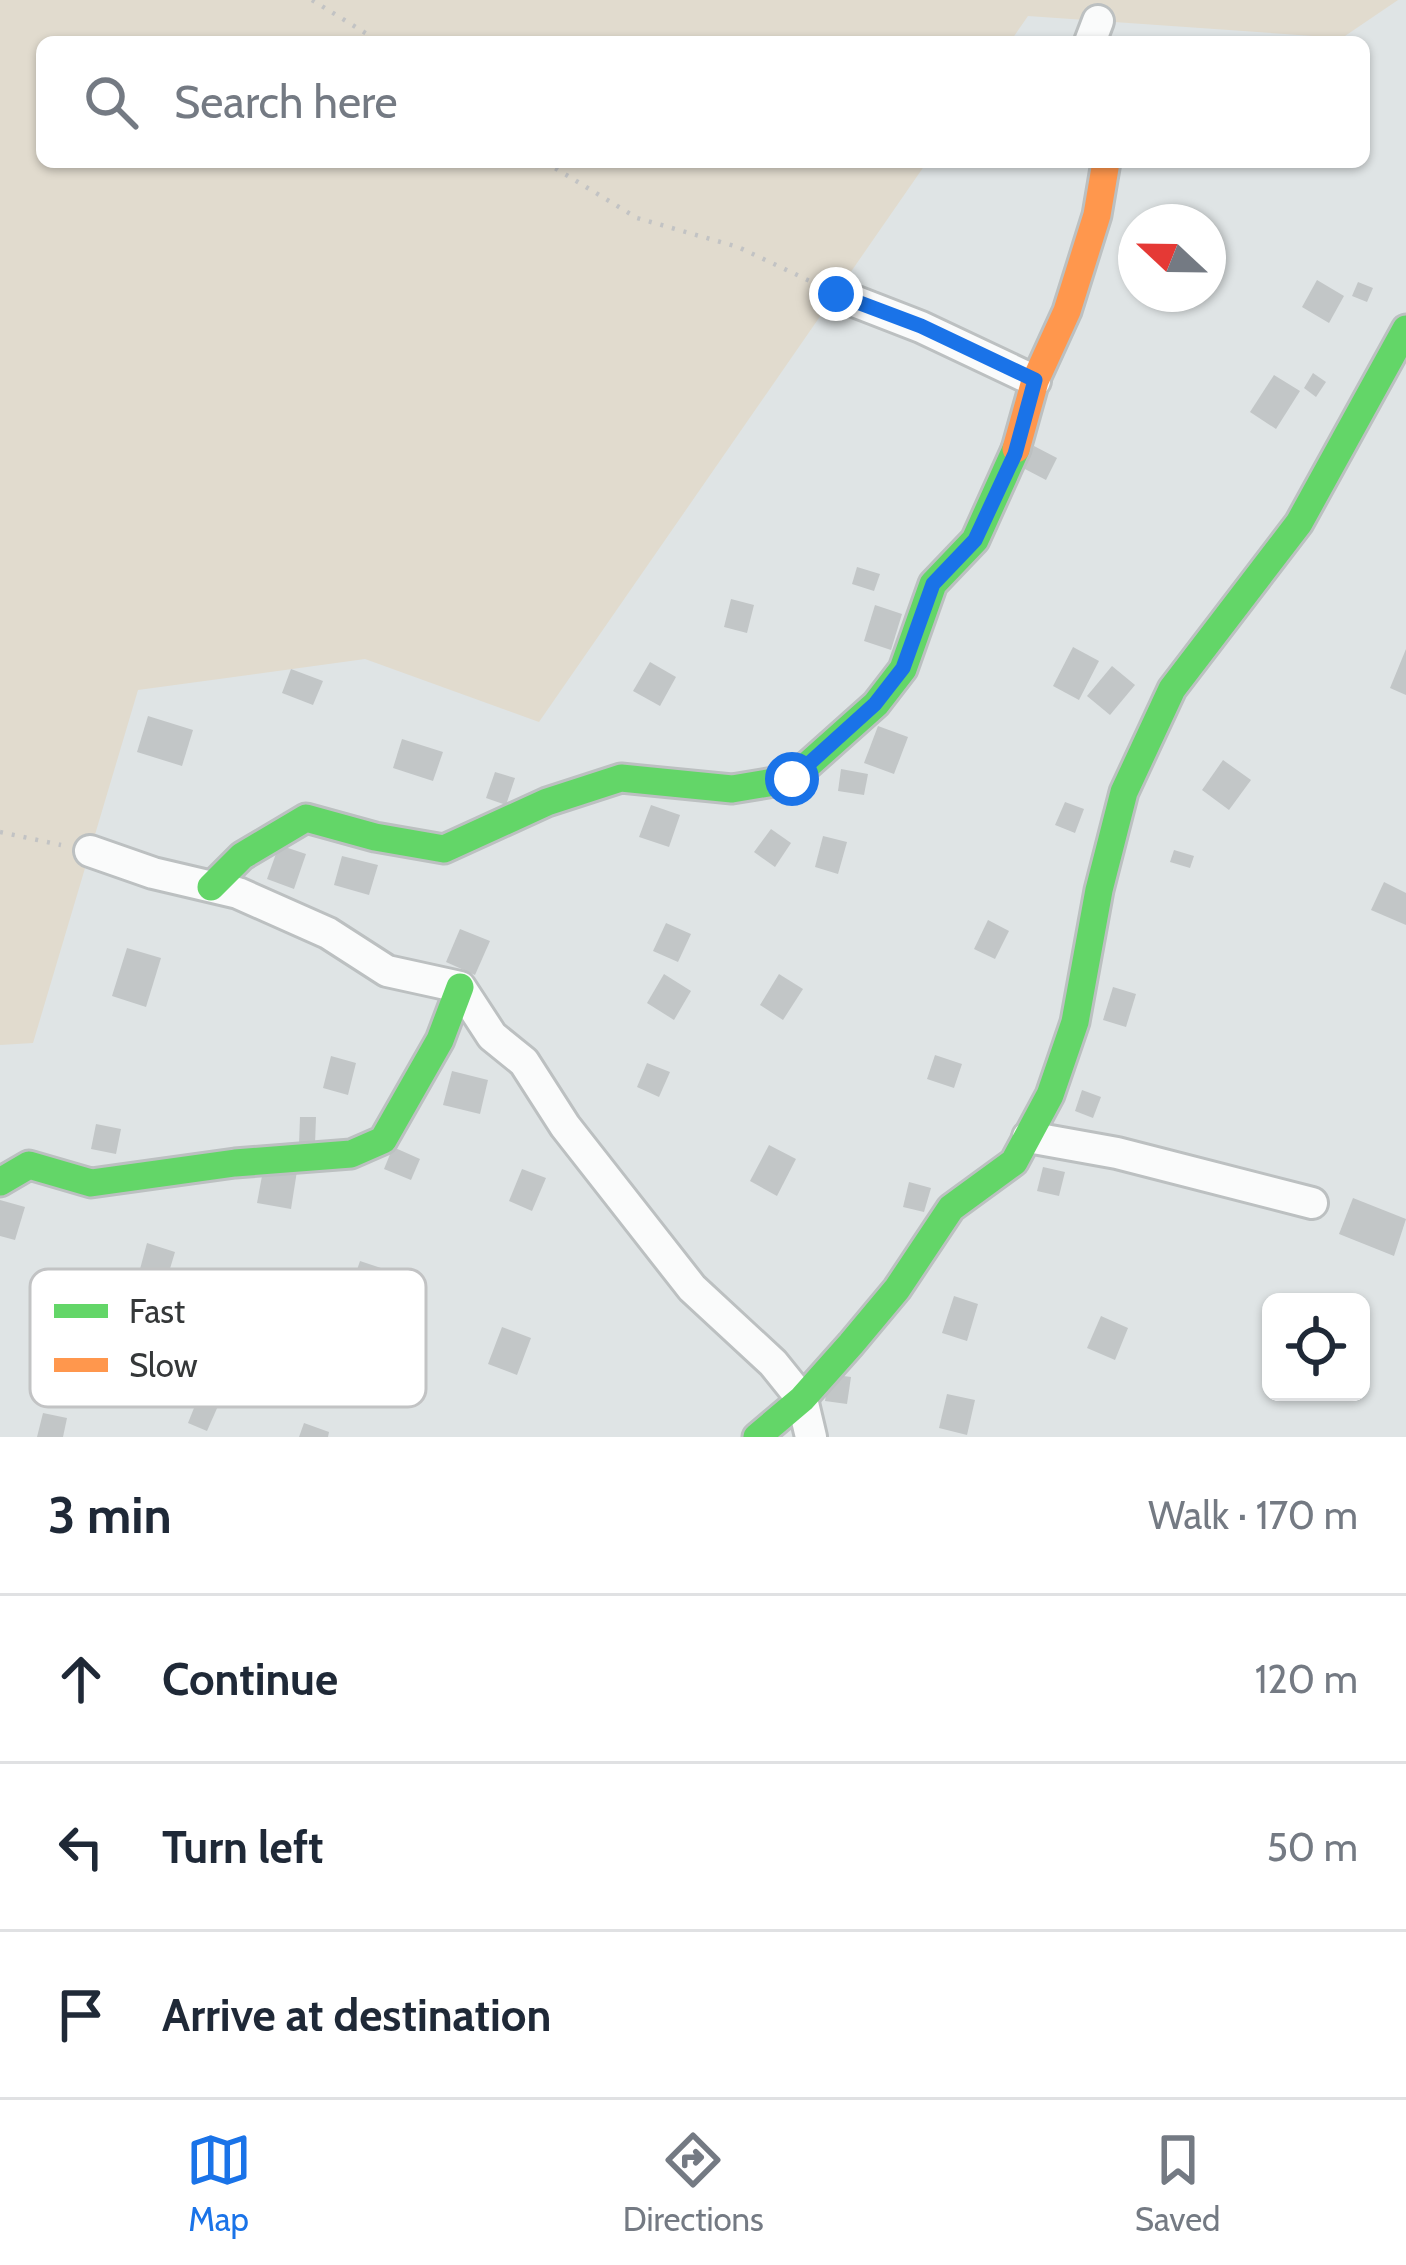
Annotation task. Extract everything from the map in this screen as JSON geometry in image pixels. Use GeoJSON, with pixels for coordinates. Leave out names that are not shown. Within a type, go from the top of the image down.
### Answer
{"type":"FeatureCollection","features":[{"type":"Feature","properties":{"kind":"street"},"geometry":{"type":"LineString","coordinates":[[211,887],[242,856],[306,818],[444,849],[547,802],[621,778],[732,789],[792,779],[875,704],[903,668],[933,584],[975,540],[1015,454],[1035,380],[1067,311],[1097,215],[1105,168]]}},
{"type":"Feature","properties":{"kind":"street"},"geometry":{"type":"LineString","coordinates":[[836,294],[921,326],[1035,380]]}},
{"type":"Feature","properties":{"kind":"street"},"geometry":{"type":"LineString","coordinates":[[757,1437],[802,1399],[897,1289],[951,1208],[1014,1162],[1050,1095],[1075,1022],[1099,890],[1124,792],[1172,689],[1299,523],[1406,329]]}},
{"type":"Feature","properties":{"kind":"street"},"geometry":{"type":"LineString","coordinates":[[90,851],[153,873],[238,893],[328,933],[387,971],[460,987],[492,1036],[524,1062],[565,1126],[692,1288],[773,1363],[802,1399],[811,1437]]}},
{"type":"Feature","properties":{"kind":"street"},"geometry":{"type":"LineString","coordinates":[[0,1182],[29,1166],[91,1183],[235,1163],[351,1154],[383,1140],[440,1040],[460,987]]}},
{"type":"Feature","properties":{"kind":"street"},"geometry":{"type":"LineString","coordinates":[[1028,1137],[1117,1153],[1312,1203]]}},
{"type":"Feature","properties":{"kind":"path"},"geometry":{"type":"LineString","coordinates":[[312,0],[370,36]]}},
{"type":"Feature","properties":{"kind":"path"},"geometry":{"type":"LineString","coordinates":[[555,168],[637,218],[738,247],[836,294]]}},
{"type":"Feature","properties":{"kind":"path"},"geometry":{"type":"LineString","coordinates":[[0,832],[90,851]]}},
{"type":"Feature","properties":{"kind":"shaded area"},"geometry":{"type":"Polygon","coordinates":[[[0,0],[1398,0],[1345,36],[1028,16],[1014,36],[36,36],[36,168],[923,168],[539,722],[365,659],[138,690],[33,1043],[0,1045],[0,0]]]}},
{"type":"Feature","properties":{"kind":"building"},"geometry":{"type":"Polygon","coordinates":[[[1317,280],[1344,296],[1329,323],[1302,307],[1317,280]]]}},
{"type":"Feature","properties":{"kind":"building"},"geometry":{"type":"Polygon","coordinates":[[[1358,282],[1373,288],[1367,302],[1352,296],[1358,282]]]}},
{"type":"Feature","properties":{"kind":"building"},"geometry":{"type":"Polygon","coordinates":[[[1313,373],[1326,382],[1316,397],[1304,388],[1313,373]]]}},
{"type":"Feature","properties":{"kind":"building"},"geometry":{"type":"Polygon","coordinates":[[[1274,375],[1300,391],[1276,429],[1250,412],[1274,375]]]}},
{"type":"Feature","properties":{"kind":"building"},"geometry":{"type":"Polygon","coordinates":[[[1034,446],[1057,458],[1046,480],[1023,468],[1034,446]]]}},
{"type":"Feature","properties":{"kind":"building"},"geometry":{"type":"Polygon","coordinates":[[[857,567],[880,574],[874,591],[852,584],[857,567]]]}},
{"type":"Feature","properties":{"kind":"building"},"geometry":{"type":"Polygon","coordinates":[[[731,599],[754,605],[747,633],[724,627],[731,599]]]}},
{"type":"Feature","properties":{"kind":"building"},"geometry":{"type":"Polygon","coordinates":[[[875,605],[902,614],[891,650],[864,641],[875,605]]]}},
{"type":"Feature","properties":{"kind":"building"},"geometry":{"type":"Polygon","coordinates":[[[1073,647],[1099,661],[1079,700],[1053,686],[1073,647]]]}},
{"type":"Feature","properties":{"kind":"building"},"geometry":{"type":"Polygon","coordinates":[[[1406,649],[1406,695],[1390,688],[1406,649]]]}},
{"type":"Feature","properties":{"kind":"building"},"geometry":{"type":"Polygon","coordinates":[[[650,662],[676,677],[660,706],[633,691],[650,662]]]}},
{"type":"Feature","properties":{"kind":"building"},"geometry":{"type":"Polygon","coordinates":[[[1112,666],[1135,685],[1110,715],[1087,696],[1112,666]]]}},
{"type":"Feature","properties":{"kind":"building"},"geometry":{"type":"Polygon","coordinates":[[[291,669],[323,681],[313,705],[282,693],[291,669]]]}},
{"type":"Feature","properties":{"kind":"building"},"geometry":{"type":"Polygon","coordinates":[[[148,716],[193,730],[182,766],[137,752],[148,716]]]}},
{"type":"Feature","properties":{"kind":"building"},"geometry":{"type":"Polygon","coordinates":[[[878,726],[908,737],[894,774],[864,763],[878,726]]]}},
{"type":"Feature","properties":{"kind":"building"},"geometry":{"type":"Polygon","coordinates":[[[402,739],[443,752],[433,781],[393,768],[402,739]]]}},
{"type":"Feature","properties":{"kind":"building"},"geometry":{"type":"Polygon","coordinates":[[[1223,760],[1251,780],[1229,810],[1202,790],[1223,760]]]}},
{"type":"Feature","properties":{"kind":"building"},"geometry":{"type":"Polygon","coordinates":[[[841,769],[868,774],[864,795],[838,791],[841,769]]]}},
{"type":"Feature","properties":{"kind":"building"},"geometry":{"type":"Polygon","coordinates":[[[495,772],[515,778],[506,805],[486,798],[495,772]]]}},
{"type":"Feature","properties":{"kind":"building"},"geometry":{"type":"Polygon","coordinates":[[[1065,802],[1084,809],[1075,833],[1055,825],[1065,802]]]}},
{"type":"Feature","properties":{"kind":"building"},"geometry":{"type":"Polygon","coordinates":[[[651,805],[680,815],[669,847],[639,837],[651,805]]]}},
{"type":"Feature","properties":{"kind":"building"},"geometry":{"type":"Polygon","coordinates":[[[771,829],[791,843],[775,867],[754,852],[771,829]]]}},
{"type":"Feature","properties":{"kind":"building"},"geometry":{"type":"Polygon","coordinates":[[[823,836],[847,842],[838,874],[815,867],[823,836]]]}},
{"type":"Feature","properties":{"kind":"building"},"geometry":{"type":"Polygon","coordinates":[[[279,845],[306,854],[294,889],[267,879],[279,845]]]}},
{"type":"Feature","properties":{"kind":"building"},"geometry":{"type":"Polygon","coordinates":[[[1174,850],[1194,856],[1190,868],[1170,862],[1174,850]]]}},
{"type":"Feature","properties":{"kind":"building"},"geometry":{"type":"Polygon","coordinates":[[[342,856],[378,865],[369,895],[334,885],[342,856]]]}},
{"type":"Feature","properties":{"kind":"building"},"geometry":{"type":"Polygon","coordinates":[[[1384,882],[1406,893],[1406,925],[1371,910],[1384,882]]]}},
{"type":"Feature","properties":{"kind":"building"},"geometry":{"type":"Polygon","coordinates":[[[988,920],[1009,931],[995,959],[974,949],[988,920]]]}},
{"type":"Feature","properties":{"kind":"building"},"geometry":{"type":"Polygon","coordinates":[[[666,923],[691,934],[678,962],[653,951],[666,923]]]}},
{"type":"Feature","properties":{"kind":"building"},"geometry":{"type":"Polygon","coordinates":[[[460,929],[490,941],[475,975],[446,962],[460,929]]]}},
{"type":"Feature","properties":{"kind":"building"},"geometry":{"type":"Polygon","coordinates":[[[127,948],[161,958],[146,1007],[112,996],[127,948]]]}},
{"type":"Feature","properties":{"kind":"building"},"geometry":{"type":"Polygon","coordinates":[[[664,974],[691,991],[674,1020],[647,1003],[664,974]]]}},
{"type":"Feature","properties":{"kind":"building"},"geometry":{"type":"Polygon","coordinates":[[[779,974],[803,989],[783,1020],[760,1005],[779,974]]]}},
{"type":"Feature","properties":{"kind":"building"},"geometry":{"type":"Polygon","coordinates":[[[1113,987],[1136,994],[1126,1027],[1103,1020],[1113,987]]]}},
{"type":"Feature","properties":{"kind":"building"},"geometry":{"type":"Polygon","coordinates":[[[935,1055],[962,1064],[954,1088],[927,1079],[935,1055]]]}},
{"type":"Feature","properties":{"kind":"building"},"geometry":{"type":"Polygon","coordinates":[[[331,1056],[356,1063],[348,1095],[323,1088],[331,1056]]]}},
{"type":"Feature","properties":{"kind":"building"},"geometry":{"type":"Polygon","coordinates":[[[647,1063],[670,1072],[659,1097],[637,1087],[647,1063]]]}},
{"type":"Feature","properties":{"kind":"building"},"geometry":{"type":"Polygon","coordinates":[[[452,1071],[488,1080],[480,1114],[443,1105],[452,1071]]]}},
{"type":"Feature","properties":{"kind":"building"},"geometry":{"type":"Polygon","coordinates":[[[1082,1090],[1101,1097],[1093,1118],[1075,1111],[1082,1090]]]}},
{"type":"Feature","properties":{"kind":"building"},"geometry":{"type":"Polygon","coordinates":[[[300,1117],[316,1117],[315,1145],[299,1145],[300,1117]]]}},
{"type":"Feature","properties":{"kind":"building"},"geometry":{"type":"Polygon","coordinates":[[[96,1124],[121,1129],[116,1154],[91,1149],[96,1124]]]}},
{"type":"Feature","properties":{"kind":"building"},"geometry":{"type":"Polygon","coordinates":[[[769,1145],[796,1159],[777,1196],[750,1181],[769,1145]]]}},
{"type":"Feature","properties":{"kind":"building"},"geometry":{"type":"Polygon","coordinates":[[[393,1147],[420,1159],[411,1180],[384,1169],[393,1147]]]}},
{"type":"Feature","properties":{"kind":"building"},"geometry":{"type":"Polygon","coordinates":[[[264,1165],[297,1171],[291,1209],[257,1203],[264,1165]]]}},
{"type":"Feature","properties":{"kind":"building"},"geometry":{"type":"Polygon","coordinates":[[[1043,1167],[1065,1172],[1059,1196],[1037,1191],[1043,1167]]]}},
{"type":"Feature","properties":{"kind":"building"},"geometry":{"type":"Polygon","coordinates":[[[522,1169],[546,1178],[532,1211],[509,1201],[522,1169]]]}},
{"type":"Feature","properties":{"kind":"building"},"geometry":{"type":"Polygon","coordinates":[[[909,1182],[931,1188],[924,1212],[903,1207],[909,1182]]]}},
{"type":"Feature","properties":{"kind":"building"},"geometry":{"type":"Polygon","coordinates":[[[1353,1198],[1406,1219],[1394,1256],[1339,1234],[1353,1198]]]}},
{"type":"Feature","properties":{"kind":"building"},"geometry":{"type":"Polygon","coordinates":[[[0,1200],[25,1207],[15,1240],[0,1236],[0,1200]]]}},
{"type":"Feature","properties":{"kind":"building"},"geometry":{"type":"Polygon","coordinates":[[[147,1243],[175,1252],[170,1269],[140,1269],[147,1243]]]}},
{"type":"Feature","properties":{"kind":"building"},"geometry":{"type":"Polygon","coordinates":[[[360,1261],[384,1269],[357,1269],[360,1261]]]}},
{"type":"Feature","properties":{"kind":"building"},"geometry":{"type":"Polygon","coordinates":[[[954,1296],[978,1304],[967,1341],[942,1333],[954,1296]]]}},
{"type":"Feature","properties":{"kind":"building"},"geometry":{"type":"Polygon","coordinates":[[[1101,1316],[1128,1328],[1115,1360],[1087,1348],[1101,1316]]]}},
{"type":"Feature","properties":{"kind":"building"},"geometry":{"type":"Polygon","coordinates":[[[502,1327],[531,1338],[517,1375],[488,1364],[502,1327]]]}},
{"type":"Feature","properties":{"kind":"building"},"geometry":{"type":"Polygon","coordinates":[[[829,1374],[851,1377],[847,1404],[825,1401],[829,1374]]]}},
{"type":"Feature","properties":{"kind":"building"},"geometry":{"type":"Polygon","coordinates":[[[947,1394],[975,1400],[967,1435],[939,1428],[947,1394]]]}},
{"type":"Feature","properties":{"kind":"building"},"geometry":{"type":"Polygon","coordinates":[[[194,1407],[218,1407],[207,1431],[188,1423],[194,1407]]]}},
{"type":"Feature","properties":{"kind":"building"},"geometry":{"type":"Polygon","coordinates":[[[43,1413],[67,1418],[63,1437],[37,1437],[43,1413]]]}},
{"type":"Feature","properties":{"kind":"building"},"geometry":{"type":"Polygon","coordinates":[[[304,1423],[329,1432],[328,1437],[299,1437],[304,1423]]]}},
{"type":"Feature","properties":{"kind":"traffic: fast"},"geometry":{"type":"LineString","coordinates":[[757,1437],[802,1399],[851,1344],[897,1289],[951,1208],[1014,1162],[1050,1095],[1075,1022],[1099,890],[1124,792],[1172,689],[1299,523],[1406,329]]}},
{"type":"Feature","properties":{"kind":"traffic: fast"},"geometry":{"type":"LineString","coordinates":[[211,887],[242,856],[306,818],[444,849],[547,802],[621,778],[732,789],[792,779],[876,704],[903,669],[933,584],[975,540],[1016,449]]}},
{"type":"Feature","properties":{"kind":"traffic: fast"},"geometry":{"type":"LineString","coordinates":[[0,1182],[29,1165],[91,1183],[235,1163],[351,1154],[383,1140],[440,1040],[460,987]]}},
{"type":"Feature","properties":{"kind":"traffic: slow"},"geometry":{"type":"LineString","coordinates":[[1016,449],[1035,381],[1067,311],[1097,215],[1105,168]]}},
{"type":"Feature","properties":{"kind":"route"},"geometry":{"type":"LineString","coordinates":[[792,779],[875,704],[903,668],[933,584],[975,540],[1015,454],[1035,380],[921,326],[836,294]]}}]}
